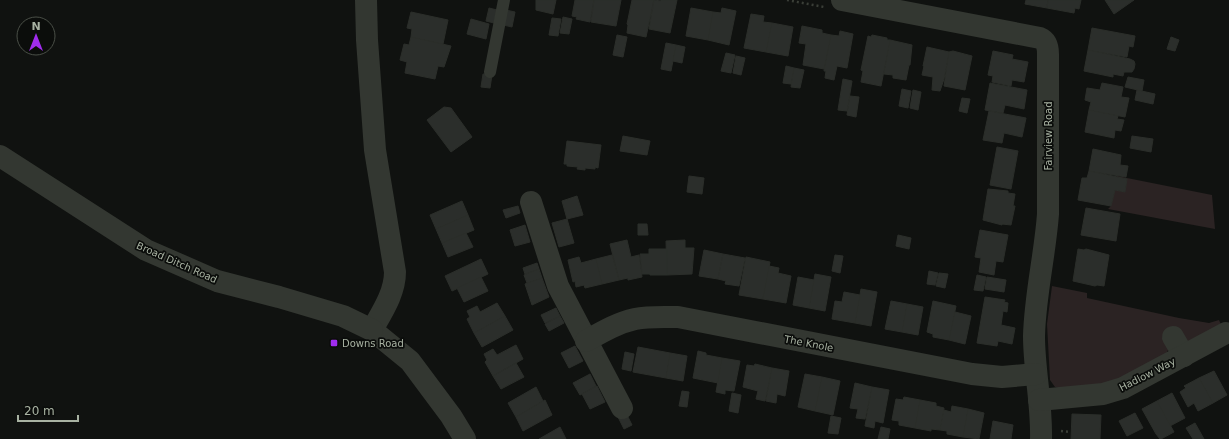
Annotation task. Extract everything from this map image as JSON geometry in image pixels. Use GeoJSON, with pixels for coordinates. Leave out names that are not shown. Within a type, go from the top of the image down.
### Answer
{"type":"FeatureCollection","features":[{"type":"Feature","properties":{"kind":"street"},"geometry":{"type":"LineString","coordinates":[[366,0],[367,40],[375,150],[396,272],[395,281],[390,295],[372,330],[410,362],[451,416],[465,439]]}},
{"type":"Feature","properties":{"kind":"street","name":"Fairview Road"},"geometry":{"type":"LineString","coordinates":[[834,4],[1040,38],[1046,43],[1048,54],[1048,199],[1046,240],[1034,322],[1034,344],[1041,439]]}},
{"type":"Feature","properties":{"kind":"street","name":"Broad Ditch Road"},"geometry":{"type":"LineString","coordinates":[[0,156],[146,250],[217,281],[343,316],[372,330]]}},
{"type":"Feature","properties":{"kind":"street"},"geometry":{"type":"LineString","coordinates":[[531,202],[558,286],[622,408]]}},
{"type":"Feature","properties":{"kind":"street","name":"The Knole"},"geometry":{"type":"LineString","coordinates":[[586,341],[614,326],[634,319],[654,316],[678,318],[972,374],[1002,377],[1036,374]]}},
{"type":"Feature","properties":{"kind":"street","name":"Hadlow Way"},"geometry":{"type":"LineString","coordinates":[[1039,400],[1103,394],[1123,388],[1178,347],[1226,333]]}},
{"type":"Feature","properties":{"kind":"lane"},"geometry":{"type":"LineString","coordinates":[[490,72],[504,0]]}},
{"type":"Feature","properties":{"kind":"path"},"geometry":{"type":"LineString","coordinates":[[787,0],[834,4]]}},
{"type":"Feature","properties":{"kind":"shaded area"},"geometry":{"type":"Polygon","coordinates":[[[1117,176],[1212,195],[1215,229],[1108,209],[1111,206],[1115,190],[1125,192],[1127,179],[1117,176]]]}},
{"type":"Feature","properties":{"kind":"shaded area"},"geometry":{"type":"Polygon","coordinates":[[[1052,286],[1087,293],[1087,298],[1179,318],[1209,323],[1219,320],[1222,327],[1194,342],[1169,348],[1164,358],[1116,384],[1063,389],[1055,387],[1050,380],[1047,324],[1052,286]]]}},
{"type":"Feature","properties":{"kind":"building"},"geometry":{"type":"Polygon","coordinates":[[[536,0],[556,0],[553,14],[536,10],[536,0]]]}},
{"type":"Feature","properties":{"kind":"building"},"geometry":{"type":"Polygon","coordinates":[[[575,0],[594,0],[590,22],[576,19],[577,17],[572,16],[575,0]]]}},
{"type":"Feature","properties":{"kind":"building"},"geometry":{"type":"Polygon","coordinates":[[[594,0],[621,0],[616,26],[591,22],[594,0]]]}},
{"type":"Feature","properties":{"kind":"building"},"geometry":{"type":"Polygon","coordinates":[[[632,0],[654,0],[646,37],[627,33],[627,24],[632,0]]]}},
{"type":"Feature","properties":{"kind":"building"},"geometry":{"type":"Polygon","coordinates":[[[654,0],[677,0],[670,33],[649,29],[654,0]]]}},
{"type":"Feature","properties":{"kind":"building"},"geometry":{"type":"Polygon","coordinates":[[[1026,0],[1048,0],[1047,8],[1025,4],[1026,0]]]}},
{"type":"Feature","properties":{"kind":"building"},"geometry":{"type":"Polygon","coordinates":[[[1048,0],[1081,0],[1079,9],[1075,8],[1074,13],[1047,8],[1048,0]]]}},
{"type":"Feature","properties":{"kind":"building"},"geometry":{"type":"Polygon","coordinates":[[[1105,0],[1134,0],[1114,14],[1105,0]]]}},
{"type":"Feature","properties":{"kind":"building"},"geometry":{"type":"Polygon","coordinates":[[[489,8],[497,10],[494,23],[486,21],[489,8]]]}},
{"type":"Feature","properties":{"kind":"building"},"geometry":{"type":"Polygon","coordinates":[[[691,8],[713,12],[708,40],[686,36],[691,8]]]}},
{"type":"Feature","properties":{"kind":"building"},"geometry":{"type":"Polygon","coordinates":[[[722,8],[736,11],[729,45],[708,40],[713,12],[721,13],[722,8]]]}},
{"type":"Feature","properties":{"kind":"building"},"geometry":{"type":"Polygon","coordinates":[[[506,10],[515,12],[512,27],[503,25],[506,10]]]}},
{"type":"Feature","properties":{"kind":"building"},"geometry":{"type":"Polygon","coordinates":[[[411,12],[448,20],[443,44],[411,37],[412,29],[407,28],[411,12]]]}},
{"type":"Feature","properties":{"kind":"building"},"geometry":{"type":"Polygon","coordinates":[[[751,14],[764,16],[763,22],[772,23],[766,52],[744,48],[751,14]]]}},
{"type":"Feature","properties":{"kind":"building"},"geometry":{"type":"Polygon","coordinates":[[[563,17],[572,19],[569,34],[560,33],[563,17]]]}},
{"type":"Feature","properties":{"kind":"building"},"geometry":{"type":"Polygon","coordinates":[[[552,18],[561,19],[558,36],[549,35],[552,18]]]}},
{"type":"Feature","properties":{"kind":"building"},"geometry":{"type":"Polygon","coordinates":[[[471,19],[489,24],[486,39],[467,34],[471,19]]]}},
{"type":"Feature","properties":{"kind":"building"},"geometry":{"type":"Polygon","coordinates":[[[772,23],[793,27],[788,56],[766,52],[772,23]]]}},
{"type":"Feature","properties":{"kind":"building"},"geometry":{"type":"Polygon","coordinates":[[[802,26],[822,30],[822,33],[831,35],[824,69],[803,65],[806,44],[799,43],[802,26]]]}},
{"type":"Feature","properties":{"kind":"building"},"geometry":{"type":"Polygon","coordinates":[[[1092,28],[1135,36],[1133,47],[1129,46],[1127,57],[1088,50],[1092,28]]]}},
{"type":"Feature","properties":{"kind":"building"},"geometry":{"type":"Polygon","coordinates":[[[840,31],[853,34],[847,68],[837,66],[834,80],[825,78],[826,71],[824,71],[831,35],[839,36],[840,31]]]}},
{"type":"Feature","properties":{"kind":"building"},"geometry":{"type":"Polygon","coordinates":[[[617,35],[627,37],[623,57],[613,55],[617,35]]]}},
{"type":"Feature","properties":{"kind":"building"},"geometry":{"type":"Polygon","coordinates":[[[872,35],[890,40],[881,86],[861,82],[863,71],[861,70],[868,36],[871,37],[872,35]]]}},
{"type":"Feature","properties":{"kind":"building"},"geometry":{"type":"Polygon","coordinates":[[[411,37],[451,46],[444,67],[438,66],[435,79],[405,73],[407,62],[400,60],[404,44],[409,45],[411,37]]]}},
{"type":"Feature","properties":{"kind":"building"},"geometry":{"type":"Polygon","coordinates":[[[1171,37],[1179,40],[1175,51],[1167,49],[1171,37]]]}},
{"type":"Feature","properties":{"kind":"building"},"geometry":{"type":"Polygon","coordinates":[[[890,40],[912,45],[910,65],[906,80],[893,78],[893,75],[884,74],[890,40]]]}},
{"type":"Feature","properties":{"kind":"building"},"geometry":{"type":"Polygon","coordinates":[[[666,43],[676,45],[671,71],[661,69],[666,43]]]}},
{"type":"Feature","properties":{"kind":"building"},"geometry":{"type":"Polygon","coordinates":[[[676,45],[685,47],[682,63],[673,61],[676,45]]]}},
{"type":"Feature","properties":{"kind":"building"},"geometry":{"type":"Polygon","coordinates":[[[927,47],[949,52],[940,91],[932,90],[933,77],[922,75],[927,47]]]}},
{"type":"Feature","properties":{"kind":"building"},"geometry":{"type":"Polygon","coordinates":[[[1088,50],[1130,59],[1134,61],[1134,69],[1132,72],[1124,72],[1123,76],[1113,74],[1113,77],[1084,71],[1088,50]]]}},
{"type":"Feature","properties":{"kind":"building"},"geometry":{"type":"Polygon","coordinates":[[[953,51],[972,56],[965,90],[944,86],[949,52],[953,51]]]}},
{"type":"Feature","properties":{"kind":"building"},"geometry":{"type":"Polygon","coordinates":[[[993,51],[1013,55],[1012,59],[1028,62],[1024,82],[1012,80],[1011,86],[992,82],[993,76],[988,75],[993,51]]]}},
{"type":"Feature","properties":{"kind":"building"},"geometry":{"type":"Polygon","coordinates":[[[726,53],[735,55],[731,73],[721,71],[726,53]]]}},
{"type":"Feature","properties":{"kind":"building"},"geometry":{"type":"Polygon","coordinates":[[[736,56],[745,58],[741,75],[733,73],[736,56]]]}},
{"type":"Feature","properties":{"kind":"building"},"geometry":{"type":"Polygon","coordinates":[[[786,66],[794,68],[791,84],[783,83],[786,66]]]}},
{"type":"Feature","properties":{"kind":"building"},"geometry":{"type":"Polygon","coordinates":[[[794,68],[804,70],[800,88],[791,87],[794,68]]]}},
{"type":"Feature","properties":{"kind":"building"},"geometry":{"type":"Polygon","coordinates":[[[483,74],[492,75],[490,88],[481,87],[483,74]]]}},
{"type":"Feature","properties":{"kind":"building"},"geometry":{"type":"Polygon","coordinates":[[[1128,77],[1144,80],[1142,91],[1125,87],[1128,77]]]}},
{"type":"Feature","properties":{"kind":"building"},"geometry":{"type":"Polygon","coordinates":[[[843,79],[852,81],[847,111],[838,110],[843,79]]]}},
{"type":"Feature","properties":{"kind":"building"},"geometry":{"type":"Polygon","coordinates":[[[990,83],[1027,90],[1024,109],[1005,105],[1003,113],[985,110],[990,83]]]}},
{"type":"Feature","properties":{"kind":"building"},"geometry":{"type":"Polygon","coordinates":[[[1102,83],[1123,87],[1121,97],[1129,98],[1125,117],[1089,110],[1091,102],[1085,100],[1087,88],[1100,90],[1102,83]]]}},
{"type":"Feature","properties":{"kind":"building"},"geometry":{"type":"Polygon","coordinates":[[[902,89],[911,91],[908,108],[899,106],[902,89]]]}},
{"type":"Feature","properties":{"kind":"building"},"geometry":{"type":"Polygon","coordinates":[[[913,90],[921,92],[918,110],[910,108],[913,90]]]}},
{"type":"Feature","properties":{"kind":"building"},"geometry":{"type":"Polygon","coordinates":[[[1137,90],[1155,94],[1153,104],[1135,100],[1137,90]]]}},
{"type":"Feature","properties":{"kind":"building"},"geometry":{"type":"Polygon","coordinates":[[[850,96],[859,97],[856,117],[847,115],[850,96]]]}},
{"type":"Feature","properties":{"kind":"building"},"geometry":{"type":"Polygon","coordinates":[[[962,98],[970,99],[967,113],[959,111],[962,98]]]}},
{"type":"Feature","properties":{"kind":"building"},"geometry":{"type":"Polygon","coordinates":[[[444,107],[451,108],[472,137],[451,152],[427,120],[444,107]]]}},
{"type":"Feature","properties":{"kind":"building"},"geometry":{"type":"Polygon","coordinates":[[[1089,110],[1118,116],[1117,119],[1124,120],[1121,131],[1115,130],[1114,138],[1085,132],[1089,110]]]}},
{"type":"Feature","properties":{"kind":"building"},"geometry":{"type":"Polygon","coordinates":[[[989,111],[1026,118],[1022,137],[1004,133],[1002,143],[983,140],[989,111]]]}},
{"type":"Feature","properties":{"kind":"building"},"geometry":{"type":"Polygon","coordinates":[[[623,136],[650,141],[647,155],[620,151],[623,136]]]}},
{"type":"Feature","properties":{"kind":"building"},"geometry":{"type":"Polygon","coordinates":[[[1132,136],[1153,139],[1151,152],[1130,148],[1132,136]]]}},
{"type":"Feature","properties":{"kind":"building"},"geometry":{"type":"Polygon","coordinates":[[[567,141],[601,145],[598,168],[585,168],[585,170],[577,169],[578,167],[567,166],[567,164],[564,164],[567,141]]]}},
{"type":"Feature","properties":{"kind":"building"},"geometry":{"type":"Polygon","coordinates":[[[997,147],[1018,151],[1011,189],[990,185],[997,147]]]}},
{"type":"Feature","properties":{"kind":"building"},"geometry":{"type":"Polygon","coordinates":[[[1093,149],[1121,155],[1120,165],[1128,166],[1126,177],[1089,171],[1093,149]]]}},
{"type":"Feature","properties":{"kind":"building"},"geometry":{"type":"Polygon","coordinates":[[[1089,171],[1127,179],[1125,192],[1115,190],[1111,206],[1078,200],[1082,178],[1087,178],[1089,171]]]}},
{"type":"Feature","properties":{"kind":"building"},"geometry":{"type":"Polygon","coordinates":[[[689,176],[704,178],[702,194],[687,192],[689,176]]]}},
{"type":"Feature","properties":{"kind":"building"},"geometry":{"type":"Polygon","coordinates":[[[988,189],[1008,191],[1008,193],[1015,194],[1013,206],[1015,206],[1011,225],[1002,225],[983,220],[988,189]]]}},
{"type":"Feature","properties":{"kind":"building"},"geometry":{"type":"Polygon","coordinates":[[[577,196],[583,215],[567,219],[562,201],[577,196]]]}},
{"type":"Feature","properties":{"kind":"building"},"geometry":{"type":"Polygon","coordinates":[[[462,201],[468,215],[436,229],[430,215],[462,201]]]}},
{"type":"Feature","properties":{"kind":"building"},"geometry":{"type":"Polygon","coordinates":[[[518,206],[520,213],[506,218],[503,210],[518,206]]]}},
{"type":"Feature","properties":{"kind":"building"},"geometry":{"type":"Polygon","coordinates":[[[1086,208],[1120,214],[1116,241],[1081,235],[1086,208]]]}},
{"type":"Feature","properties":{"kind":"building"},"geometry":{"type":"Polygon","coordinates":[[[468,215],[474,230],[442,243],[436,229],[468,215]]]}},
{"type":"Feature","properties":{"kind":"building"},"geometry":{"type":"Polygon","coordinates":[[[567,219],[574,243],[559,247],[552,223],[567,219]]]}},
{"type":"Feature","properties":{"kind":"building"},"geometry":{"type":"Polygon","coordinates":[[[638,224],[647,224],[648,235],[638,235],[638,224]]]}},
{"type":"Feature","properties":{"kind":"building"},"geometry":{"type":"Polygon","coordinates":[[[525,225],[530,242],[515,246],[510,230],[525,225]]]}},
{"type":"Feature","properties":{"kind":"building"},"geometry":{"type":"Polygon","coordinates":[[[980,230],[1008,235],[1003,262],[996,261],[994,275],[979,272],[981,258],[975,257],[980,230]]]}},
{"type":"Feature","properties":{"kind":"building"},"geometry":{"type":"Polygon","coordinates":[[[466,233],[473,247],[448,257],[442,243],[466,233]]]}},
{"type":"Feature","properties":{"kind":"building"},"geometry":{"type":"Polygon","coordinates":[[[898,235],[911,238],[909,249],[896,246],[898,235]]]}},
{"type":"Feature","properties":{"kind":"building"},"geometry":{"type":"Polygon","coordinates":[[[627,240],[631,257],[639,255],[642,277],[619,280],[610,244],[627,240]]]}},
{"type":"Feature","properties":{"kind":"building"},"geometry":{"type":"Polygon","coordinates":[[[685,240],[685,248],[694,248],[692,274],[667,275],[666,241],[685,240]]]}},
{"type":"Feature","properties":{"kind":"building"},"geometry":{"type":"Polygon","coordinates":[[[649,249],[667,249],[667,275],[642,274],[640,254],[649,254],[649,249]]]}},
{"type":"Feature","properties":{"kind":"building"},"geometry":{"type":"Polygon","coordinates":[[[1078,249],[1086,249],[1109,255],[1104,286],[1095,286],[1073,281],[1078,249]]]}},
{"type":"Feature","properties":{"kind":"building"},"geometry":{"type":"Polygon","coordinates":[[[704,250],[723,254],[718,279],[699,276],[704,250]]]}},
{"type":"Feature","properties":{"kind":"building"},"geometry":{"type":"Polygon","coordinates":[[[723,254],[745,258],[739,286],[725,284],[726,281],[718,279],[723,254]]]}},
{"type":"Feature","properties":{"kind":"building"},"geometry":{"type":"Polygon","coordinates":[[[612,255],[619,280],[602,284],[596,259],[612,255]]]}},
{"type":"Feature","properties":{"kind":"building"},"geometry":{"type":"Polygon","coordinates":[[[835,255],[843,256],[840,273],[832,271],[835,255]]]}},
{"type":"Feature","properties":{"kind":"building"},"geometry":{"type":"Polygon","coordinates":[[[579,257],[581,263],[596,259],[602,284],[585,288],[584,285],[576,287],[575,281],[573,282],[568,260],[579,257]]]}},
{"type":"Feature","properties":{"kind":"building"},"geometry":{"type":"Polygon","coordinates":[[[746,257],[770,262],[763,299],[739,295],[746,257]]]}},
{"type":"Feature","properties":{"kind":"building"},"geometry":{"type":"Polygon","coordinates":[[[481,259],[488,274],[452,291],[445,276],[481,259]]]}},
{"type":"Feature","properties":{"kind":"building"},"geometry":{"type":"Polygon","coordinates":[[[537,263],[539,269],[525,274],[523,268],[537,263]]]}},
{"type":"Feature","properties":{"kind":"building"},"geometry":{"type":"Polygon","coordinates":[[[769,266],[779,268],[778,273],[791,276],[786,303],[763,299],[769,266]]]}},
{"type":"Feature","properties":{"kind":"building"},"geometry":{"type":"Polygon","coordinates":[[[539,269],[542,278],[527,283],[524,275],[539,269]]]}},
{"type":"Feature","properties":{"kind":"building"},"geometry":{"type":"Polygon","coordinates":[[[929,271],[938,273],[935,285],[927,284],[929,271]]]}},
{"type":"Feature","properties":{"kind":"building"},"geometry":{"type":"Polygon","coordinates":[[[939,273],[948,274],[945,288],[936,286],[939,273]]]}},
{"type":"Feature","properties":{"kind":"building"},"geometry":{"type":"Polygon","coordinates":[[[815,274],[831,277],[825,311],[809,308],[815,274]]]}},
{"type":"Feature","properties":{"kind":"building"},"geometry":{"type":"Polygon","coordinates":[[[977,275],[986,277],[983,291],[974,290],[977,275]]]}},
{"type":"Feature","properties":{"kind":"building"},"geometry":{"type":"Polygon","coordinates":[[[481,277],[488,291],[464,302],[457,288],[481,277]]]}},
{"type":"Feature","properties":{"kind":"building"},"geometry":{"type":"Polygon","coordinates":[[[798,277],[814,280],[809,308],[793,305],[798,277]]]}},
{"type":"Feature","properties":{"kind":"building"},"geometry":{"type":"Polygon","coordinates":[[[987,277],[1006,280],[1004,292],[985,289],[987,277]]]}},
{"type":"Feature","properties":{"kind":"building"},"geometry":{"type":"Polygon","coordinates":[[[542,278],[549,297],[532,305],[525,284],[542,278]]]}},
{"type":"Feature","properties":{"kind":"building"},"geometry":{"type":"Polygon","coordinates":[[[861,289],[877,292],[871,326],[855,323],[861,289]]]}},
{"type":"Feature","properties":{"kind":"building"},"geometry":{"type":"Polygon","coordinates":[[[844,292],[860,295],[855,323],[832,319],[835,301],[842,302],[844,292]]]}},
{"type":"Feature","properties":{"kind":"building"},"geometry":{"type":"Polygon","coordinates":[[[985,297],[1005,300],[1004,302],[1008,303],[1007,312],[1003,311],[1001,325],[1015,328],[1012,344],[998,341],[997,346],[977,343],[985,297]]]}},
{"type":"Feature","properties":{"kind":"building"},"geometry":{"type":"Polygon","coordinates":[[[891,301],[907,304],[902,332],[885,329],[891,301]]]}},
{"type":"Feature","properties":{"kind":"building"},"geometry":{"type":"Polygon","coordinates":[[[933,301],[956,306],[949,340],[933,337],[933,334],[927,332],[933,301]]]}},
{"type":"Feature","properties":{"kind":"building"},"geometry":{"type":"Polygon","coordinates":[[[497,303],[505,316],[474,333],[467,319],[470,317],[467,311],[477,306],[480,312],[497,303]]]}},
{"type":"Feature","properties":{"kind":"building"},"geometry":{"type":"Polygon","coordinates":[[[907,304],[923,307],[918,335],[902,332],[907,304]]]}},
{"type":"Feature","properties":{"kind":"building"},"geometry":{"type":"Polygon","coordinates":[[[556,308],[560,316],[545,323],[541,315],[556,308]]]}},
{"type":"Feature","properties":{"kind":"building"},"geometry":{"type":"Polygon","coordinates":[[[955,312],[971,316],[965,344],[949,340],[955,312]]]}},
{"type":"Feature","properties":{"kind":"building"},"geometry":{"type":"Polygon","coordinates":[[[505,316],[513,330],[482,347],[474,333],[505,316]]]}},
{"type":"Feature","properties":{"kind":"building"},"geometry":{"type":"Polygon","coordinates":[[[560,316],[564,323],[549,331],[545,324],[560,316]]]}},
{"type":"Feature","properties":{"kind":"building"},"geometry":{"type":"Polygon","coordinates":[[[516,345],[523,359],[493,376],[485,362],[487,360],[484,354],[493,349],[497,355],[516,345]]]}},
{"type":"Feature","properties":{"kind":"building"},"geometry":{"type":"Polygon","coordinates":[[[575,346],[583,361],[569,368],[561,353],[575,346]]]}},
{"type":"Feature","properties":{"kind":"building"},"geometry":{"type":"Polygon","coordinates":[[[638,347],[670,353],[666,378],[633,372],[638,347]]]}},
{"type":"Feature","properties":{"kind":"building"},"geometry":{"type":"Polygon","coordinates":[[[698,351],[706,353],[706,355],[722,358],[718,383],[693,378],[698,351]]]}},
{"type":"Feature","properties":{"kind":"building"},"geometry":{"type":"Polygon","coordinates":[[[625,352],[634,354],[631,371],[622,369],[625,352]]]}},
{"type":"Feature","properties":{"kind":"building"},"geometry":{"type":"Polygon","coordinates":[[[670,353],[687,356],[683,381],[666,378],[670,353]]]}},
{"type":"Feature","properties":{"kind":"building"},"geometry":{"type":"Polygon","coordinates":[[[722,358],[740,361],[734,391],[725,390],[725,394],[716,392],[722,358]]]}},
{"type":"Feature","properties":{"kind":"building"},"geometry":{"type":"Polygon","coordinates":[[[516,363],[524,377],[501,389],[493,376],[516,363]]]}},
{"type":"Feature","properties":{"kind":"building"},"geometry":{"type":"Polygon","coordinates":[[[755,364],[772,368],[765,401],[756,399],[758,391],[743,387],[747,365],[754,366],[755,364]]]}},
{"type":"Feature","properties":{"kind":"building"},"geometry":{"type":"Polygon","coordinates":[[[772,368],[789,371],[785,396],[777,394],[776,403],[766,401],[772,368]]]}},
{"type":"Feature","properties":{"kind":"building"},"geometry":{"type":"Polygon","coordinates":[[[1214,371],[1227,395],[1213,403],[1199,378],[1214,371]]]}},
{"type":"Feature","properties":{"kind":"building"},"geometry":{"type":"Polygon","coordinates":[[[590,374],[596,386],[580,395],[573,383],[590,374]]]}},
{"type":"Feature","properties":{"kind":"building"},"geometry":{"type":"Polygon","coordinates":[[[805,374],[822,377],[815,411],[798,407],[805,374]]]}},
{"type":"Feature","properties":{"kind":"building"},"geometry":{"type":"Polygon","coordinates":[[[822,377],[840,381],[833,415],[815,411],[822,377]]]}},
{"type":"Feature","properties":{"kind":"building"},"geometry":{"type":"Polygon","coordinates":[[[1199,378],[1213,403],[1198,411],[1194,403],[1188,407],[1180,392],[1186,388],[1184,386],[1199,378]]]}},
{"type":"Feature","properties":{"kind":"building"},"geometry":{"type":"Polygon","coordinates":[[[855,383],[872,387],[865,419],[856,418],[858,409],[850,408],[855,383]]]}},
{"type":"Feature","properties":{"kind":"building"},"geometry":{"type":"Polygon","coordinates":[[[597,386],[605,402],[590,409],[582,394],[597,386]]]}},
{"type":"Feature","properties":{"kind":"building"},"geometry":{"type":"Polygon","coordinates":[[[536,387],[543,401],[516,417],[508,403],[536,387]]]}},
{"type":"Feature","properties":{"kind":"building"},"geometry":{"type":"Polygon","coordinates":[[[872,387],[889,390],[883,423],[875,421],[874,428],[865,426],[872,387]]]}},
{"type":"Feature","properties":{"kind":"building"},"geometry":{"type":"Polygon","coordinates":[[[682,391],[689,392],[687,407],[679,406],[682,391]]]}},
{"type":"Feature","properties":{"kind":"building"},"geometry":{"type":"Polygon","coordinates":[[[732,393],[741,395],[738,413],[729,411],[732,393]]]}},
{"type":"Feature","properties":{"kind":"building"},"geometry":{"type":"Polygon","coordinates":[[[1172,393],[1185,418],[1170,426],[1157,401],[1172,393]]]}},
{"type":"Feature","properties":{"kind":"building"},"geometry":{"type":"Polygon","coordinates":[[[904,397],[920,400],[915,428],[899,425],[899,421],[892,420],[896,399],[903,400],[904,397]]]}},
{"type":"Feature","properties":{"kind":"building"},"geometry":{"type":"Polygon","coordinates":[[[545,400],[552,415],[523,431],[516,417],[545,400]]]}},
{"type":"Feature","properties":{"kind":"building"},"geometry":{"type":"Polygon","coordinates":[[[920,400],[936,403],[936,406],[944,408],[940,430],[931,429],[931,431],[915,428],[920,400]]]}},
{"type":"Feature","properties":{"kind":"building"},"geometry":{"type":"Polygon","coordinates":[[[1157,401],[1174,432],[1161,439],[1156,434],[1142,409],[1157,401]]]}},
{"type":"Feature","properties":{"kind":"building"},"geometry":{"type":"Polygon","coordinates":[[[952,406],[968,409],[963,437],[947,434],[947,431],[940,430],[944,410],[951,412],[952,406]]]}},
{"type":"Feature","properties":{"kind":"building"},"geometry":{"type":"Polygon","coordinates":[[[968,409],[984,413],[979,439],[963,437],[968,409]]]}},
{"type":"Feature","properties":{"kind":"building"},"geometry":{"type":"Polygon","coordinates":[[[625,411],[632,425],[624,429],[617,415],[625,411]]]}},
{"type":"Feature","properties":{"kind":"building"},"geometry":{"type":"Polygon","coordinates":[[[1135,413],[1143,428],[1127,436],[1119,421],[1135,413]]]}},
{"type":"Feature","properties":{"kind":"building"},"geometry":{"type":"Polygon","coordinates":[[[1072,414],[1101,415],[1100,439],[1071,439],[1072,414]]]}},
{"type":"Feature","properties":{"kind":"building"},"geometry":{"type":"Polygon","coordinates":[[[831,416],[841,418],[838,434],[828,433],[831,416]]]}},
{"type":"Feature","properties":{"kind":"building"},"geometry":{"type":"Polygon","coordinates":[[[993,421],[1013,425],[1011,439],[990,439],[993,421]]]}},
{"type":"Feature","properties":{"kind":"building"},"geometry":{"type":"Polygon","coordinates":[[[1195,423],[1204,439],[1193,439],[1186,428],[1195,423]]]}},
{"type":"Feature","properties":{"kind":"building"},"geometry":{"type":"Polygon","coordinates":[[[560,427],[566,439],[539,439],[560,427]]]}},
{"type":"Feature","properties":{"kind":"building"},"geometry":{"type":"Polygon","coordinates":[[[881,427],[890,429],[888,439],[878,439],[881,427]]]}},
{"type":"Feature","properties":{"kind":"place","name":"Downs Road"},"geometry":{"type":"Point","coordinates":[334,343]}}]}
